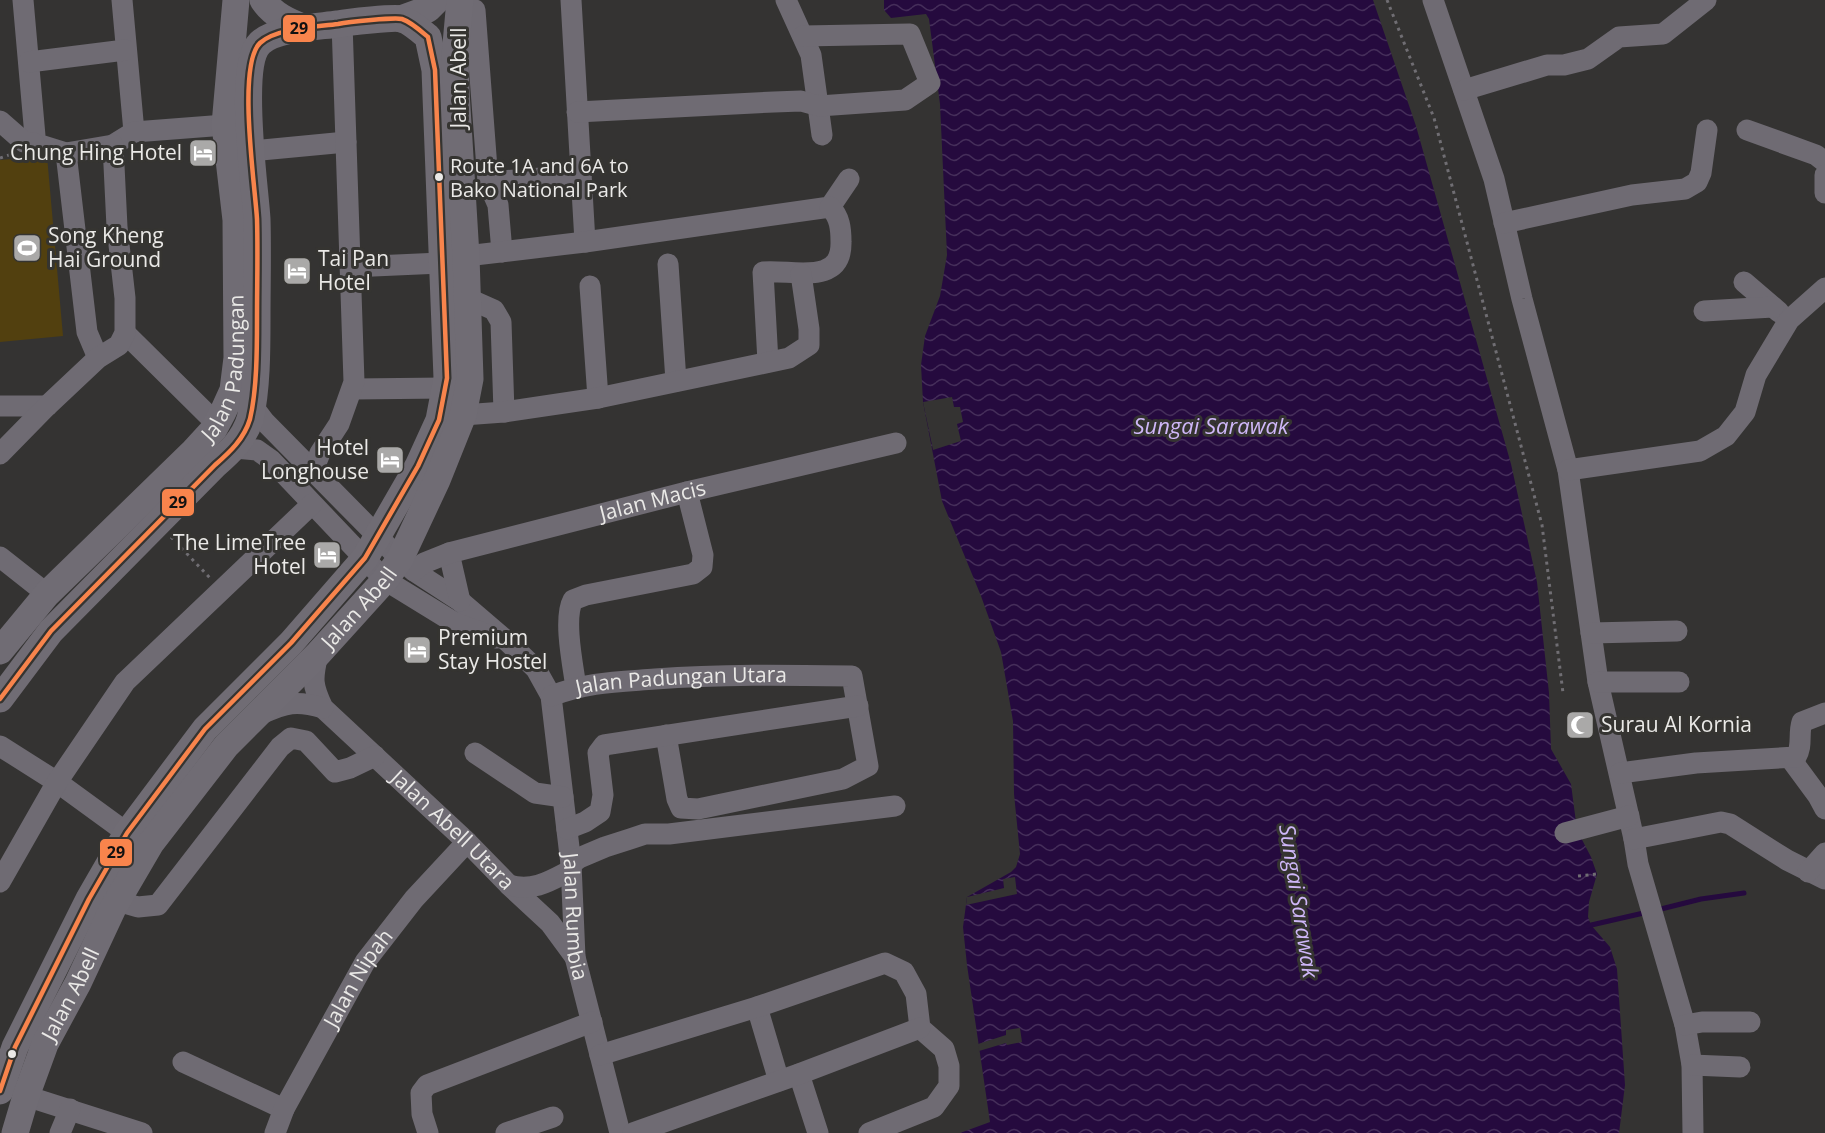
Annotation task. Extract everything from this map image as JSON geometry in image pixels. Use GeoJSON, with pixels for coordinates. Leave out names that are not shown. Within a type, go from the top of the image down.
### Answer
{"type":"FeatureCollection","features":[{"type":"Feature","properties":{"kind":"main road","name":"Jalan Padungan"},"geometry":{"type":"LineString","coordinates":[[0,651],[43,599],[192,453],[217,424],[233,390],[237,358],[236,220],[225,125],[236,0]]}},
{"type":"Feature","properties":{"kind":"main road"},"geometry":{"type":"LineString","coordinates":[[263,0],[267,6],[287,16]]}},
{"type":"Feature","properties":{"kind":"main road","name":"Jalan Abell"},"geometry":{"type":"LineString","coordinates":[[287,16],[342,23],[401,19],[428,9],[437,0]]}},
{"type":"Feature","properties":{"kind":"main road","name":"Jalan Abell"},"geometry":{"type":"LineString","coordinates":[[15,1133],[13,1094],[15,1047],[88,899],[127,833],[205,729],[291,643],[371,548],[418,466],[439,420],[447,378],[454,259],[456,91],[472,8]]}},
{"type":"Feature","properties":{"kind":"main road","name":"Jalan Padungan"},"geometry":{"type":"LineString","coordinates":[[0,699],[51,631],[157,522],[235,448],[249,420],[256,358],[257,241],[251,151],[249,87],[251,64],[258,45],[287,16]]}},
{"type":"Feature","properties":{"kind":"main road","name":"Jalan Abell"},"geometry":{"type":"LineString","coordinates":[[13,1094],[45,1044],[117,901],[151,843],[226,746],[400,570],[463,415],[470,379],[467,298],[454,259],[435,70],[428,38],[401,19]]}},
{"type":"Feature","properties":{"kind":"street"},"geometry":{"type":"LineString","coordinates":[[23,0],[34,143]]}},
{"type":"Feature","properties":{"kind":"street"},"geometry":{"type":"LineString","coordinates":[[122,0],[134,132]]}},
{"type":"Feature","properties":{"kind":"street"},"geometry":{"type":"LineString","coordinates":[[572,0],[585,242]]}},
{"type":"Feature","properties":{"kind":"street"},"geometry":{"type":"LineString","coordinates":[[786,0],[811,55],[822,135]]}},
{"type":"Feature","properties":{"kind":"street"},"geometry":{"type":"LineString","coordinates":[[1433,0],[1494,179],[1522,299],[1568,470],[1598,682],[1620,773],[1638,864],[1685,1025],[1692,1065],[1693,1133]]}},
{"type":"Feature","properties":{"kind":"street"},"geometry":{"type":"LineString","coordinates":[[1464,90],[1547,65],[1564,65],[1588,59],[1619,37],[1662,34],[1706,0]]}},
{"type":"Feature","properties":{"kind":"street"},"geometry":{"type":"LineString","coordinates":[[472,8],[488,182],[498,205],[502,252]]}},
{"type":"Feature","properties":{"kind":"street"},"geometry":{"type":"LineString","coordinates":[[312,471],[320,453],[339,424],[354,382],[342,23]]}},
{"type":"Feature","properties":{"kind":"street"},"geometry":{"type":"LineString","coordinates":[[577,112],[783,101],[801,101],[819,106],[905,100],[930,83],[910,34],[803,36]]}},
{"type":"Feature","properties":{"kind":"street"},"geometry":{"type":"LineString","coordinates":[[29,62],[125,50]]}},
{"type":"Feature","properties":{"kind":"street"},"geometry":{"type":"LineString","coordinates":[[0,121],[24,142],[66,153],[113,145],[134,132],[225,125]]}},
{"type":"Feature","properties":{"kind":"street"},"geometry":{"type":"LineString","coordinates":[[1504,223],[1632,195],[1685,189],[1696,182],[1701,173],[1707,130]]}},
{"type":"Feature","properties":{"kind":"street"},"geometry":{"type":"LineString","coordinates":[[1747,130],[1816,155],[1825,162]]}},
{"type":"Feature","properties":{"kind":"street"},"geometry":{"type":"LineString","coordinates":[[251,151],[346,142]]}},
{"type":"Feature","properties":{"kind":"street"},"geometry":{"type":"LineString","coordinates":[[0,454],[98,358],[118,345],[125,333],[125,298],[117,226],[113,145]]}},
{"type":"Feature","properties":{"kind":"street"},"geometry":{"type":"LineString","coordinates":[[66,153],[87,332],[98,358]]}},
{"type":"Feature","properties":{"kind":"street"},"geometry":{"type":"LineString","coordinates":[[488,182],[581,175]]}},
{"type":"Feature","properties":{"kind":"street"},"geometry":{"type":"LineString","coordinates":[[1825,175],[1825,193]]}},
{"type":"Feature","properties":{"kind":"street"},"geometry":{"type":"LineString","coordinates":[[351,267],[454,259],[830,207],[849,179]]}},
{"type":"Feature","properties":{"kind":"street"},"geometry":{"type":"LineString","coordinates":[[768,362],[762,272],[779,270],[801,274],[825,272],[836,262],[841,254],[840,224],[830,207]]}},
{"type":"Feature","properties":{"kind":"street"},"geometry":{"type":"LineString","coordinates":[[668,264],[676,381]]}},
{"type":"Feature","properties":{"kind":"street"},"geometry":{"type":"LineString","coordinates":[[463,415],[504,412],[598,398],[789,358],[809,345],[801,274]]}},
{"type":"Feature","properties":{"kind":"street"},"geometry":{"type":"LineString","coordinates":[[1744,282],[1781,314]]}},
{"type":"Feature","properties":{"kind":"street"},"geometry":{"type":"LineString","coordinates":[[590,286],[598,398]]}},
{"type":"Feature","properties":{"kind":"street"},"geometry":{"type":"LineString","coordinates":[[1704,310],[1781,314],[1825,288]]}},
{"type":"Feature","properties":{"kind":"street"},"geometry":{"type":"LineString","coordinates":[[467,298],[494,310],[501,322],[504,412]]}},
{"type":"Feature","properties":{"kind":"street"},"geometry":{"type":"LineString","coordinates":[[1568,470],[1700,451],[1726,436],[1745,412],[1756,375],[1781,314]]}},
{"type":"Feature","properties":{"kind":"street"},"geometry":{"type":"LineString","coordinates":[[87,332],[111,335],[125,333]]}},
{"type":"Feature","properties":{"kind":"street"},"geometry":{"type":"LineString","coordinates":[[125,333],[217,424]]}},
{"type":"Feature","properties":{"kind":"street"},"geometry":{"type":"LineString","coordinates":[[352,389],[445,388]]}},
{"type":"Feature","properties":{"kind":"street","name":"Jalan Padungan Utara"},"geometry":{"type":"LineString","coordinates":[[252,405],[264,421],[312,471],[371,548]]}},
{"type":"Feature","properties":{"kind":"street"},"geometry":{"type":"LineString","coordinates":[[0,406],[47,406]]}},
{"type":"Feature","properties":{"kind":"street","name":"Jalan Macis"},"geometry":{"type":"LineString","coordinates":[[400,570],[449,553],[687,492],[896,443]]}},
{"type":"Feature","properties":{"kind":"street","name":"Jalan Padungan Utara"},"geometry":{"type":"LineString","coordinates":[[235,448],[257,450],[271,460],[312,504],[400,570],[456,622],[508,642]]}},
{"type":"Feature","properties":{"kind":"street"},"geometry":{"type":"LineString","coordinates":[[576,687],[570,643],[569,606],[573,600],[586,595],[693,574],[702,567],[703,555],[687,492]]}},
{"type":"Feature","properties":{"kind":"street"},"geometry":{"type":"LineString","coordinates":[[0,882],[57,782],[125,682],[312,504]]}},
{"type":"Feature","properties":{"kind":"street"},"geometry":{"type":"LineString","coordinates":[[449,553],[460,601]]}},
{"type":"Feature","properties":{"kind":"street"},"geometry":{"type":"LineString","coordinates":[[0,557],[43,599]]}},
{"type":"Feature","properties":{"kind":"street","name":"Jalan Padungan Utara"},"geometry":{"type":"LineString","coordinates":[[400,570],[460,601],[536,669],[551,696],[576,687],[600,683],[711,675],[852,676],[868,766],[843,780],[698,809],[681,808],[677,799],[666,735]]}},
{"type":"Feature","properties":{"kind":"street"},"geometry":{"type":"LineString","coordinates":[[0,576],[43,599]]}},
{"type":"Feature","properties":{"kind":"street"},"geometry":{"type":"LineString","coordinates":[[1591,633],[1677,631]]}},
{"type":"Feature","properties":{"kind":"street"},"geometry":{"type":"LineString","coordinates":[[318,654],[314,672],[314,689],[323,708]]}},
{"type":"Feature","properties":{"kind":"street"},"geometry":{"type":"LineString","coordinates":[[1598,682],[1679,682]]}},
{"type":"Feature","properties":{"kind":"street","name":"Jalan Rumbia"},"geometry":{"type":"LineString","coordinates":[[551,696],[571,867],[575,957],[620,1133]]}},
{"type":"Feature","properties":{"kind":"street"},"geometry":{"type":"LineString","coordinates":[[254,717],[285,704],[297,702],[323,708]]}},
{"type":"Feature","properties":{"kind":"street"},"geometry":{"type":"LineString","coordinates":[[567,829],[585,822],[600,812],[603,795],[598,753],[604,745],[858,706]]}},
{"type":"Feature","properties":{"kind":"street","name":"Jalan Abell Utara"},"geometry":{"type":"LineString","coordinates":[[323,708],[550,923],[575,957]]}},
{"type":"Feature","properties":{"kind":"street"},"geometry":{"type":"LineString","coordinates":[[1620,773],[1696,763],[1796,757],[1800,751],[1802,722],[1825,712]]}},
{"type":"Feature","properties":{"kind":"street"},"geometry":{"type":"LineString","coordinates":[[117,901],[138,907],[158,905],[280,747],[291,738],[306,741],[335,772],[350,768],[375,756]]}},
{"type":"Feature","properties":{"kind":"street"},"geometry":{"type":"LineString","coordinates":[[0,746],[57,782],[127,833]]}},
{"type":"Feature","properties":{"kind":"street"},"geometry":{"type":"LineString","coordinates":[[475,753],[535,794],[563,797]]}},
{"type":"Feature","properties":{"kind":"street"},"geometry":{"type":"LineString","coordinates":[[1790,758],[1825,809]]}},
{"type":"Feature","properties":{"kind":"street"},"geometry":{"type":"LineString","coordinates":[[509,885],[522,889],[531,888],[605,847],[645,834],[669,834],[895,806]]}},
{"type":"Feature","properties":{"kind":"street"},"geometry":{"type":"LineString","coordinates":[[1565,833],[1629,816]]}},
{"type":"Feature","properties":{"kind":"street"},"geometry":{"type":"LineString","coordinates":[[1634,840],[1721,822],[1730,824],[1817,875],[1825,853]]}},
{"type":"Feature","properties":{"kind":"street","name":"Jalan Nipah"},"geometry":{"type":"LineString","coordinates":[[275,1133],[284,1109],[365,962],[414,899],[467,842]]}},
{"type":"Feature","properties":{"kind":"street"},"geometry":{"type":"LineString","coordinates":[[600,1055],[758,1007],[885,963],[904,972],[916,994],[920,1028],[944,1049],[949,1086],[934,1107],[869,1133]]}},
{"type":"Feature","properties":{"kind":"street"},"geometry":{"type":"LineString","coordinates":[[758,1007],[789,1077],[818,1133]]}},
{"type":"Feature","properties":{"kind":"street"},"geometry":{"type":"LineString","coordinates":[[428,1133],[422,1114],[421,1093],[427,1085],[592,1022]]}},
{"type":"Feature","properties":{"kind":"street"},"geometry":{"type":"LineString","coordinates":[[1685,1025],[1702,1022],[1750,1022]]}},
{"type":"Feature","properties":{"kind":"street"},"geometry":{"type":"LineString","coordinates":[[633,1133],[920,1028]]}},
{"type":"Feature","properties":{"kind":"street"},"geometry":{"type":"LineString","coordinates":[[183,1062],[284,1109]]}},
{"type":"Feature","properties":{"kind":"street"},"geometry":{"type":"LineString","coordinates":[[1692,1065],[1740,1067]]}},
{"type":"Feature","properties":{"kind":"street"},"geometry":{"type":"LineString","coordinates":[[13,1094],[70,1109],[142,1133]]}},
{"type":"Feature","properties":{"kind":"street"},"geometry":{"type":"LineString","coordinates":[[60,1133],[70,1109]]}},
{"type":"Feature","properties":{"kind":"street"},"geometry":{"type":"LineString","coordinates":[[506,1133],[553,1117]]}},
{"type":"Feature","properties":{"kind":"path"},"geometry":{"type":"LineString","coordinates":[[1387,0],[1434,118],[1542,525],[1563,693]]}},
{"type":"Feature","properties":{"kind":"path"},"geometry":{"type":"LineString","coordinates":[[157,522],[222,590]]}},
{"type":"Feature","properties":{"kind":"path"},"geometry":{"type":"LineString","coordinates":[[1578,876],[1597,874]]}},
{"type":"Feature","properties":{"kind":"shaded area","name":"Song Kheng Hai Ground"},"geometry":{"type":"Polygon","coordinates":[[[47,156],[63,336],[0,342],[0,160],[47,156]]]}},
{"type":"Feature","properties":{"kind":"water","name":"Sungai Sarawak"},"geometry":{"type":"Polygon","coordinates":[[[884,0],[1373,0],[1416,126],[1511,464],[1537,582],[1549,693],[1551,749],[1571,784],[1577,830],[1597,874],[1589,902],[1588,917],[1591,925],[1610,947],[1617,969],[1625,1085],[1619,1133],[960,1133],[990,1122],[963,927],[967,897],[1011,872],[1016,867],[1020,854],[1014,794],[1013,721],[1001,652],[942,501],[923,402],[921,365],[925,336],[940,296],[947,255],[940,104],[929,19],[926,14],[891,18],[884,10],[884,0]]]}},
{"type":"Feature","properties":{"kind":"pier"},"geometry":{"type":"Polygon","coordinates":[[[952,397],[954,407],[960,407],[963,422],[957,424],[961,441],[933,450],[923,402],[952,397]]]}},
{"type":"Feature","properties":{"kind":"pier"},"geometry":{"type":"Polygon","coordinates":[[[1015,877],[1017,894],[966,905],[967,897],[1004,888],[1003,879],[1015,877]]]}},
{"type":"Feature","properties":{"kind":"pier"},"geometry":{"type":"Polygon","coordinates":[[[1020,1028],[1022,1042],[1007,1045],[1006,1043],[979,1051],[978,1044],[1006,1035],[1006,1030],[1020,1028]]]}},
{"type":"Feature","properties":{"kind":"waterway"},"geometry":{"type":"LineString","coordinates":[[1657,910],[1701,899],[1744,893]]}},
{"type":"Feature","properties":{"kind":"waterway"},"geometry":{"type":"LineString","coordinates":[[1587,926],[1648,912]]}},
{"type":"Feature","properties":{"kind":"transit line","name":"29"},"geometry":{"type":"LineString","coordinates":[[0,699],[51,631],[231,450],[240,439],[250,419],[257,343],[257,219],[248,99],[253,55],[260,43],[276,34],[308,27],[390,19],[402,19],[409,22],[428,37],[435,70],[447,378],[439,420],[418,466],[365,558],[291,643],[205,729],[127,833],[89,899],[15,1047],[0,1091]]}},
{"type":"Feature","properties":{"kind":"place","name":"Chung Hing Hotel"},"geometry":{"type":"Point","coordinates":[203,153]}},
{"type":"Feature","properties":{"kind":"place","name":"Route 1A and 6A to Bako National Park"},"geometry":{"type":"Point","coordinates":[439,177]}},
{"type":"Feature","properties":{"kind":"place","name":"Song Kheng Hai Ground"},"geometry":{"type":"Point","coordinates":[27,248]}},
{"type":"Feature","properties":{"kind":"place","name":"Tai Pan Hotel"},"geometry":{"type":"Point","coordinates":[297,271]}},
{"type":"Feature","properties":{"kind":"place","name":"Hotel Longhouse"},"geometry":{"type":"Point","coordinates":[390,460]}},
{"type":"Feature","properties":{"kind":"place","name":"The LimeTree Hotel"},"geometry":{"type":"Point","coordinates":[327,555]}},
{"type":"Feature","properties":{"kind":"place","name":"Premium Stay Hostel"},"geometry":{"type":"Point","coordinates":[417,650]}},
{"type":"Feature","properties":{"kind":"place","name":"Surau Al Kornia"},"geometry":{"type":"Point","coordinates":[1580,725]}}]}
